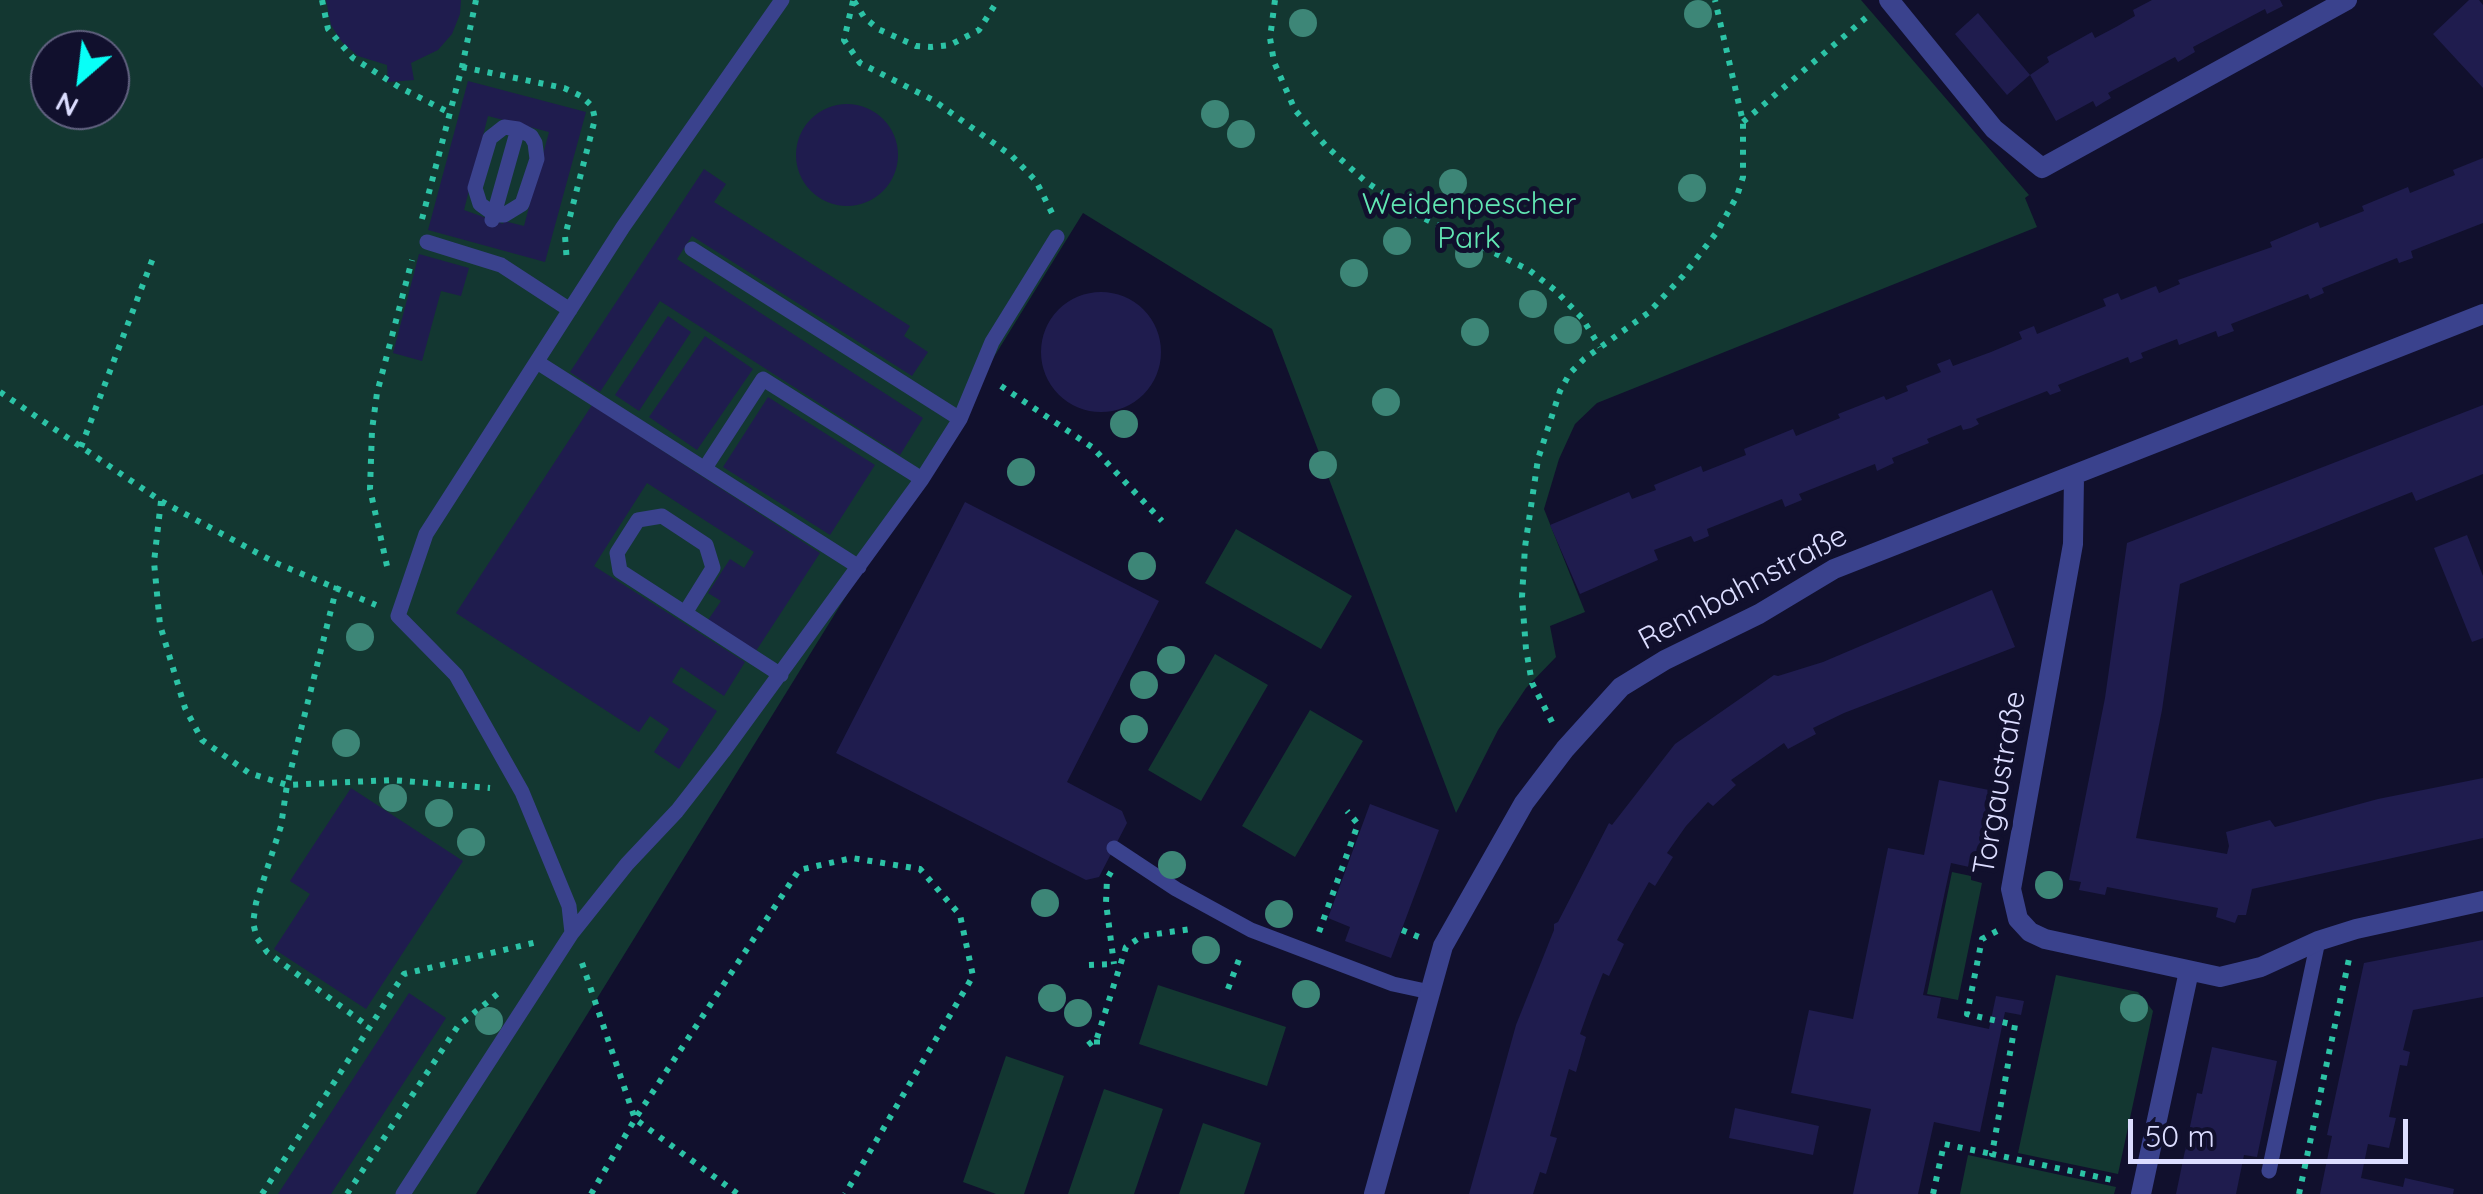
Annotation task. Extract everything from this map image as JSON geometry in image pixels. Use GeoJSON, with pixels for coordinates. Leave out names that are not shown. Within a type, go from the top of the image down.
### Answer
{"type":"FeatureCollection","features":[{"type":"Feature","properties":{"kind":"street"},"geometry":{"type":"LineString","coordinates":[[1881,6],[1994,128],[2042,168],[2346,0]]}},
{"type":"Feature","properties":{"kind":"street","name":"Rennbahnstraße"},"geometry":{"type":"LineString","coordinates":[[1374,1194],[1443,946],[1524,803],[1564,749],[1621,688],[1665,660],[1760,614],[1834,569],[2074,478],[2483,314]]}},
{"type":"Feature","properties":{"kind":"street","name":"Torgaustraße"},"geometry":{"type":"LineString","coordinates":[[2074,478],[2073,544],[2011,889],[2018,919],[2030,932],[2045,939],[2220,976],[2241,974],[2356,928],[2483,900]]}},
{"type":"Feature","properties":{"kind":"street"},"geometry":{"type":"LineString","coordinates":[[2142,1190],[2189,971]]}},
{"type":"Feature","properties":{"kind":"lane"},"geometry":{"type":"LineString","coordinates":[[572,934],[569,906],[522,792],[456,675],[398,616],[426,534],[623,227],[782,0]]}},
{"type":"Feature","properties":{"kind":"lane"},"geometry":{"type":"LineString","coordinates":[[504,127],[518,129],[531,136],[537,150],[526,197],[516,210],[493,217],[476,196],[479,174],[490,138],[504,127]]}},
{"type":"Feature","properties":{"kind":"lane"},"geometry":{"type":"LineString","coordinates":[[493,217],[518,129]]}},
{"type":"Feature","properties":{"kind":"lane"},"geometry":{"type":"LineString","coordinates":[[404,1194],[572,934],[627,864],[677,811],[922,479],[960,419],[992,342],[1056,237]]}},
{"type":"Feature","properties":{"kind":"lane"},"geometry":{"type":"LineString","coordinates":[[421,243],[484,252],[570,310]]}},
{"type":"Feature","properties":{"kind":"lane"},"geometry":{"type":"LineString","coordinates":[[692,250],[960,419]]}},
{"type":"Feature","properties":{"kind":"lane"},"geometry":{"type":"LineString","coordinates":[[537,362],[859,567]]}},
{"type":"Feature","properties":{"kind":"lane"},"geometry":{"type":"LineString","coordinates":[[704,468],[764,379],[922,479]]}},
{"type":"Feature","properties":{"kind":"lane"},"geometry":{"type":"LineString","coordinates":[[685,613],[713,568],[706,545],[662,516],[638,520],[617,553],[620,571],[685,613],[781,675]]}},
{"type":"Feature","properties":{"kind":"lane"},"geometry":{"type":"LineString","coordinates":[[1117,850],[1235,922],[1393,984],[1430,992]]}},
{"type":"Feature","properties":{"kind":"lane"},"geometry":{"type":"LineString","coordinates":[[2269,1170],[2318,941]]}},
{"type":"Feature","properties":{"kind":"path"},"geometry":{"type":"LineString","coordinates":[[322,0],[328,29],[339,44],[373,72],[450,113]]}},
{"type":"Feature","properties":{"kind":"path"},"geometry":{"type":"LineString","coordinates":[[421,225],[476,0]]}},
{"type":"Feature","properties":{"kind":"path"},"geometry":{"type":"LineString","coordinates":[[853,0],[878,29],[897,40],[931,47],[950,45],[979,30],[998,0]]}},
{"type":"Feature","properties":{"kind":"path"},"geometry":{"type":"LineString","coordinates":[[853,0],[844,40],[849,51],[860,63],[933,100],[1012,156],[1036,180],[1051,206],[1056,237]]}},
{"type":"Feature","properties":{"kind":"path"},"geometry":{"type":"LineString","coordinates":[[1275,0],[1270,38],[1283,87],[1295,110],[1326,146],[1364,181],[1408,211],[1528,270],[1569,304],[1600,347]]}},
{"type":"Feature","properties":{"kind":"path"},"geometry":{"type":"LineString","coordinates":[[1564,749],[1532,682],[1526,648],[1522,597],[1525,547],[1538,459],[1560,391],[1570,373],[1648,313],[1683,276],[1728,215],[1743,177],[1743,122],[1714,0]]}},
{"type":"Feature","properties":{"kind":"path"},"geometry":{"type":"LineString","coordinates":[[1743,122],[1881,6]]}},
{"type":"Feature","properties":{"kind":"path"},"geometry":{"type":"LineString","coordinates":[[398,616],[370,489],[372,430],[377,393],[421,243]]}},
{"type":"Feature","properties":{"kind":"path"},"geometry":{"type":"LineString","coordinates":[[82,448],[153,258]]}},
{"type":"Feature","properties":{"kind":"path"},"geometry":{"type":"LineString","coordinates":[[980,372],[1092,447],[1162,521]]}},
{"type":"Feature","properties":{"kind":"path"},"geometry":{"type":"LineString","coordinates":[[0,392],[161,501],[276,563],[337,586],[398,616]]}},
{"type":"Feature","properties":{"kind":"path"},"geometry":{"type":"LineString","coordinates":[[161,501],[155,590],[171,670],[202,740],[225,759],[250,774],[288,785],[348,780],[429,781],[522,792]]}},
{"type":"Feature","properties":{"kind":"path"},"geometry":{"type":"LineString","coordinates":[[337,586],[281,826],[253,923],[267,952],[369,1027]]}},
{"type":"Feature","properties":{"kind":"path"},"geometry":{"type":"LineString","coordinates":[[1312,952],[1358,824],[1347,811]]}},
{"type":"Feature","properties":{"kind":"path"},"geometry":{"type":"LineString","coordinates":[[1117,850],[1107,879],[1107,922],[1117,964]]}},
{"type":"Feature","properties":{"kind":"path"},"geometry":{"type":"LineString","coordinates":[[590,1194],[799,870],[852,858],[920,869],[960,915],[973,976],[845,1194]]}},
{"type":"Feature","properties":{"kind":"path"},"geometry":{"type":"LineString","coordinates":[[1992,1154],[2015,1025],[1967,1014],[1982,939],[2018,919]]}},
{"type":"Feature","properties":{"kind":"path"},"geometry":{"type":"LineString","coordinates":[[1097,1048],[1096,1038],[1117,964],[1126,947],[1142,936],[1235,922]]}},
{"type":"Feature","properties":{"kind":"path"},"geometry":{"type":"LineString","coordinates":[[2299,1194],[2356,928]]}},
{"type":"Feature","properties":{"kind":"path"},"geometry":{"type":"LineString","coordinates":[[262,1194],[404,974],[572,934],[635,1119],[738,1194]]}},
{"type":"Feature","properties":{"kind":"path"},"geometry":{"type":"LineString","coordinates":[[1089,965],[1117,964]]}},
{"type":"Feature","properties":{"kind":"path"},"geometry":{"type":"LineString","coordinates":[[1228,989],[1233,974]]}},
{"type":"Feature","properties":{"kind":"path"},"geometry":{"type":"LineString","coordinates":[[346,1194],[458,1026]]}},
{"type":"Feature","properties":{"kind":"path"},"geometry":{"type":"LineString","coordinates":[[1088,1045],[1096,1038]]}},
{"type":"Feature","properties":{"kind":"path"},"geometry":{"type":"LineString","coordinates":[[1933,1194],[1944,1144],[2142,1190]]}},
{"type":"Feature","properties":{"kind":"green space","name":"Weidenpescher Park"},"geometry":{"type":"Polygon","coordinates":[[[0,0],[1861,0],[2029,195],[2025,198],[2037,227],[1597,403],[1575,424],[1559,459],[1544,509],[1585,612],[1550,626],[1556,657],[1526,688],[1498,730],[1456,813],[1272,329],[1083,213],[476,1194],[0,1194],[0,0]]]}},
{"type":"Feature","properties":{"kind":"green space"},"geometry":{"type":"Polygon","coordinates":[[[1236,529],[1352,596],[1321,649],[1205,583],[1236,529]]]}},
{"type":"Feature","properties":{"kind":"green space"},"geometry":{"type":"Polygon","coordinates":[[[1215,654],[1268,685],[1201,801],[1148,770],[1215,654]]]}},
{"type":"Feature","properties":{"kind":"green space"},"geometry":{"type":"Polygon","coordinates":[[[1310,710],[1363,741],[1295,857],[1242,826],[1310,710]]]}},
{"type":"Feature","properties":{"kind":"green space"},"geometry":{"type":"Polygon","coordinates":[[[1952,872],[1982,883],[1958,1000],[1927,994],[1952,872]]]}},
{"type":"Feature","properties":{"kind":"green space"},"geometry":{"type":"Polygon","coordinates":[[[2056,975],[2138,992],[2153,1011],[2118,1174],[2018,1153],[2056,975]]]}},
{"type":"Feature","properties":{"kind":"green space"},"geometry":{"type":"Polygon","coordinates":[[[1158,985],[1286,1027],[1267,1086],[1139,1044],[1158,985]]]}},
{"type":"Feature","properties":{"kind":"green space"},"geometry":{"type":"Polygon","coordinates":[[[1006,1056],[1064,1076],[1024,1194],[996,1194],[963,1182],[1006,1056]]]}},
{"type":"Feature","properties":{"kind":"green space"},"geometry":{"type":"Polygon","coordinates":[[[1104,1089],[1163,1109],[1134,1194],[1068,1194],[1104,1089]]]}},
{"type":"Feature","properties":{"kind":"green space"},"geometry":{"type":"Polygon","coordinates":[[[1203,1123],[1261,1143],[1244,1194],[1179,1194],[1203,1123]]]}},
{"type":"Feature","properties":{"kind":"green space"},"geometry":{"type":"Polygon","coordinates":[[[1968,1155],[2116,1187],[2114,1194],[1960,1194],[1968,1155]]]}},
{"type":"Feature","properties":{"kind":"building"},"geometry":{"type":"Polygon","coordinates":[[[326,0],[461,0],[452,34],[438,50],[411,63],[414,80],[388,82],[387,65],[358,56],[342,42],[331,25],[326,0]]]}},
{"type":"Feature","properties":{"kind":"building"},"geometry":{"type":"Polygon","coordinates":[[[2152,0],[2280,0],[2283,6],[2267,14],[2265,9],[2193,47],[2195,52],[2178,62],[2175,57],[2108,93],[2111,98],[2096,107],[2093,101],[2056,121],[2030,75],[2049,62],[2047,57],[2092,32],[2095,38],[2116,27],[2135,16],[2133,10],[2152,0]]]}},
{"type":"Feature","properties":{"kind":"building"},"geometry":{"type":"Polygon","coordinates":[[[2469,0],[2479,0],[2483,5],[2483,88],[2433,34],[2469,0]]]}},
{"type":"Feature","properties":{"kind":"building"},"geometry":{"type":"Polygon","coordinates":[[[1978,13],[2030,75],[2007,95],[1955,34],[1978,13]]]}},
{"type":"Feature","properties":{"kind":"building"},"geometry":{"type":"Polygon","coordinates":[[[468,81],[586,112],[545,262],[428,230],[468,81]],[[488,116],[464,210],[503,224],[504,221],[524,226],[549,132],[488,116]]]}},
{"type":"Feature","properties":{"kind":"building"},"geometry":{"type":"Polygon","coordinates":[[[847,104],[866,108],[883,119],[894,136],[898,155],[894,174],[883,191],[866,202],[847,206],[828,202],[811,191],[800,174],[796,155],[800,136],[811,119],[828,108],[847,104]]]}},
{"type":"Feature","properties":{"kind":"building"},"geometry":{"type":"Polygon","coordinates":[[[2483,158],[2483,223],[2411,251],[2413,258],[2399,263],[2397,258],[2322,288],[2324,293],[2310,299],[2308,294],[2231,324],[2234,331],[2218,337],[2216,331],[2179,345],[2177,339],[2141,353],[2143,358],[2130,363],[2128,357],[2058,385],[2061,391],[2050,395],[2047,391],[1976,419],[1979,424],[1971,428],[1963,430],[1961,425],[1927,439],[1929,443],[1892,458],[1894,463],[1877,471],[1875,464],[1799,494],[1802,500],[1785,507],[1782,499],[1707,529],[1709,536],[1702,539],[1694,542],[1691,536],[1654,550],[1658,560],[1580,594],[1550,525],[1629,492],[1632,499],[1656,490],[1654,485],[1701,466],[1703,472],[1746,455],[1744,449],[1793,429],[1796,436],[1840,418],[1838,414],[1908,391],[1906,386],[1941,372],[1937,364],[1950,359],[1953,366],[1991,352],[2022,339],[2019,332],[2034,326],[2037,334],[2106,306],[2103,299],[2118,293],[2121,300],[2156,286],[2159,293],[2180,284],[2178,280],[2272,247],[2270,242],[2318,222],[2320,228],[2364,211],[2362,206],[2408,187],[2410,193],[2455,175],[2453,170],[2483,158]]]}},
{"type":"Feature","properties":{"kind":"building"},"geometry":{"type":"Polygon","coordinates":[[[704,169],[726,184],[714,202],[910,326],[904,336],[928,352],[912,376],[692,236],[677,259],[923,418],[900,455],[660,301],[600,392],[570,372],[704,169]]]}},
{"type":"Feature","properties":{"kind":"building"},"geometry":{"type":"Polygon","coordinates":[[[419,254],[469,268],[461,296],[441,291],[422,361],[393,353],[419,254]]]}},
{"type":"Feature","properties":{"kind":"building"},"geometry":{"type":"Polygon","coordinates":[[[1101,292],[1124,297],[1143,310],[1156,329],[1161,352],[1156,375],[1143,394],[1124,407],[1101,412],[1078,407],[1059,394],[1046,375],[1041,352],[1046,329],[1059,310],[1078,297],[1101,292]]]}},
{"type":"Feature","properties":{"kind":"building"},"geometry":{"type":"Polygon","coordinates":[[[668,316],[691,332],[639,411],[615,395],[668,316]]]}},
{"type":"Feature","properties":{"kind":"building"},"geometry":{"type":"Polygon","coordinates":[[[705,336],[753,369],[697,450],[649,417],[705,336]]]}},
{"type":"Feature","properties":{"kind":"building"},"geometry":{"type":"Polygon","coordinates":[[[768,397],[875,465],[830,535],[723,467],[768,397]]]}},
{"type":"Feature","properties":{"kind":"building"},"geometry":{"type":"Polygon","coordinates":[[[592,405],[820,553],[756,651],[708,620],[721,601],[708,593],[730,559],[744,568],[754,552],[647,483],[594,566],[745,662],[724,696],[681,667],[672,682],[717,711],[679,769],[654,752],[669,729],[650,716],[639,732],[456,613],[592,405]]]}},
{"type":"Feature","properties":{"kind":"building"},"geometry":{"type":"Polygon","coordinates":[[[2483,405],[2483,474],[2416,501],[2412,492],[2180,584],[2162,710],[2136,838],[2227,854],[2226,832],[2270,820],[2275,827],[2378,799],[2483,778],[2483,838],[2252,889],[2246,915],[2238,915],[2235,923],[2216,917],[2218,908],[2107,887],[2105,895],[2079,890],[2081,882],[2069,880],[2105,698],[2127,543],[2483,405]]]}},
{"type":"Feature","properties":{"kind":"building"},"geometry":{"type":"Polygon","coordinates":[[[965,502],[1159,601],[1067,782],[1122,811],[1127,823],[1099,877],[1086,880],[836,753],[965,502]]]}},
{"type":"Feature","properties":{"kind":"building"},"geometry":{"type":"Polygon","coordinates":[[[2467,535],[2483,576],[2483,638],[2472,642],[2434,548],[2467,535]]]}},
{"type":"Feature","properties":{"kind":"building"},"geometry":{"type":"Polygon","coordinates":[[[1992,590],[2015,647],[1844,713],[1813,728],[1816,734],[1788,749],[1784,743],[1731,780],[1736,785],[1713,806],[1708,802],[1686,826],[1667,853],[1673,857],[1655,886],[1649,882],[1617,940],[1624,944],[1609,976],[1603,973],[1580,1034],[1586,1037],[1576,1072],[1569,1069],[1550,1136],[1557,1138],[1546,1174],[1540,1172],[1533,1194],[1469,1194],[1516,1025],[1554,924],[1609,823],[1612,825],[1675,744],[1774,675],[1823,662],[1992,590]]]}},
{"type":"Feature","properties":{"kind":"building"},"geometry":{"type":"Polygon","coordinates":[[[1939,780],[1999,792],[1983,870],[1951,863],[1923,995],[1941,998],[1937,1018],[1989,1029],[1996,996],[2024,1001],[2021,1015],[2005,1012],[1980,1132],[1934,1122],[1918,1194],[1853,1194],[1871,1109],[1791,1093],[1809,1010],[1853,1019],[1888,848],[1924,855],[1939,780]]]}},
{"type":"Feature","properties":{"kind":"building"},"geometry":{"type":"Polygon","coordinates":[[[351,788],[463,861],[366,1009],[274,949],[310,894],[290,881],[351,788]]]}},
{"type":"Feature","properties":{"kind":"building"},"geometry":{"type":"Polygon","coordinates":[[[1370,804],[1439,830],[1391,958],[1345,941],[1350,927],[1328,918],[1370,804]]]}},
{"type":"Feature","properties":{"kind":"building"},"geometry":{"type":"Polygon","coordinates":[[[2483,940],[2483,997],[2413,1010],[2403,1050],[2410,1052],[2407,1066],[2400,1065],[2389,1117],[2396,1118],[2389,1148],[2368,1144],[2361,1178],[2403,1187],[2405,1178],[2454,1189],[2453,1194],[2320,1194],[2332,1136],[2327,1135],[2364,963],[2483,940]]]}},
{"type":"Feature","properties":{"kind":"building"},"geometry":{"type":"Polygon","coordinates":[[[409,993],[446,1018],[331,1194],[278,1194],[409,993]]]}},
{"type":"Feature","properties":{"kind":"building"},"geometry":{"type":"Polygon","coordinates":[[[2212,1047],[2277,1061],[2257,1157],[2244,1155],[2236,1194],[2176,1194],[2197,1093],[2202,1094],[2212,1047]]]}},
{"type":"Feature","properties":{"kind":"building"},"geometry":{"type":"Polygon","coordinates":[[[1735,1108],[1819,1126],[1813,1155],[1729,1138],[1735,1108]]]}}]}
